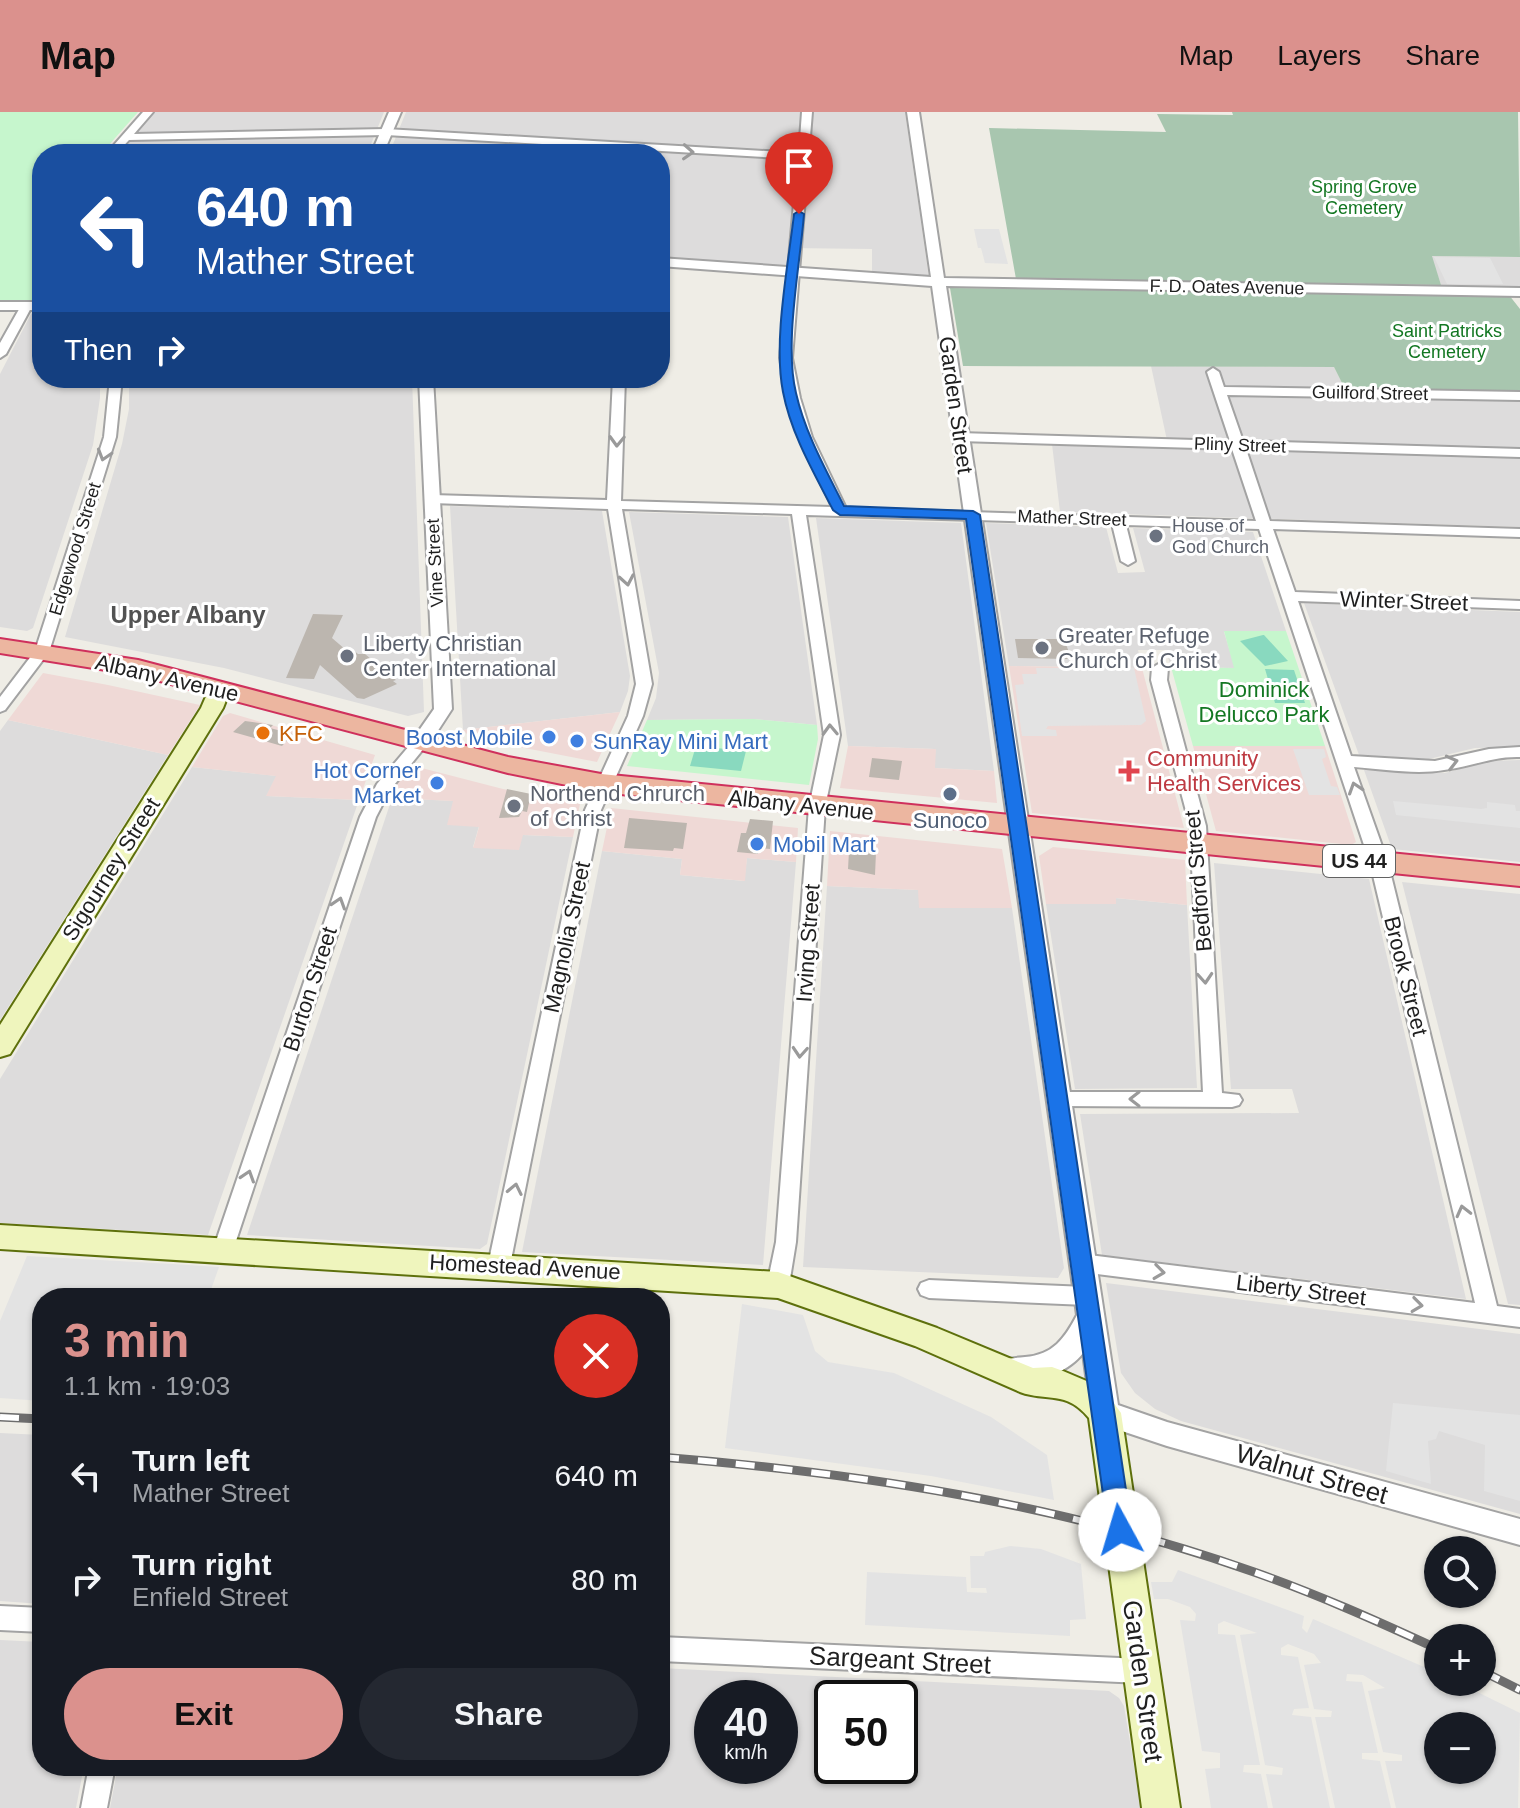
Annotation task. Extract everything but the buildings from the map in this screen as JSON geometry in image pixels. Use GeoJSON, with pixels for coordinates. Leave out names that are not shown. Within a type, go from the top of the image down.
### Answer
{"type":"FeatureCollection","features":[{"type":"Feature","properties":{"kind":"highway","name":"Albany Avenue"},"geometry":{"type":"LineString","coordinates":[[0,646],[138,668],[508,765],[601,783],[1017,828],[1520,876]]}},
{"type":"Feature","properties":{"kind":"main road","name":"Sigourney Street"},"geometry":{"type":"LineString","coordinates":[[0,1047],[212,708],[219,690]]}},
{"type":"Feature","properties":{"kind":"main road","name":"Homestead Avenue"},"geometry":{"type":"LineString","coordinates":[[0,1237],[499,1265],[778,1285],[926,1337],[1031,1382],[1045,1397],[1085,1415],[1105,1413]]}},
{"type":"Feature","properties":{"kind":"main road","name":"Garden Street"},"geometry":{"type":"LineString","coordinates":[[1105,1413],[1161,1808]]}},
{"type":"Feature","properties":{"kind":"street"},"geometry":{"type":"LineString","coordinates":[[120,144],[148,112]]}},
{"type":"Feature","properties":{"kind":"street"},"geometry":{"type":"LineString","coordinates":[[381,144],[395,112]]}},
{"type":"Feature","properties":{"kind":"street"},"geometry":{"type":"LineString","coordinates":[[807,112],[786,358],[789,393],[808,449],[840,510]]}},
{"type":"Feature","properties":{"kind":"street","name":"Garden Street"},"geometry":{"type":"LineString","coordinates":[[913,112],[1105,1413]]}},
{"type":"Feature","properties":{"kind":"street"},"geometry":{"type":"LineString","coordinates":[[126,137],[386,132],[596,144]]}},
{"type":"Feature","properties":{"kind":"street"},"geometry":{"type":"LineString","coordinates":[[670,148],[805,156]]}},
{"type":"Feature","properties":{"kind":"street","name":"F. D. Oates Avenue"},"geometry":{"type":"LineString","coordinates":[[670,263],[939,282],[1518,294]]}},
{"type":"Feature","properties":{"kind":"street"},"geometry":{"type":"LineString","coordinates":[[0,306],[32,306]]}},
{"type":"Feature","properties":{"kind":"street"},"geometry":{"type":"LineString","coordinates":[[0,354],[26,306]]}},
{"type":"Feature","properties":{"kind":"street","name":"Brook Street"},"geometry":{"type":"LineString","coordinates":[[1213,372],[1379,863],[1488,1314]]}},
{"type":"Feature","properties":{"kind":"street","name":"Edgewood Street"},"geometry":{"type":"LineString","coordinates":[[0,707],[42,652],[110,437],[116,388]]}},
{"type":"Feature","properties":{"kind":"street","name":"Vine Street"},"geometry":{"type":"LineString","coordinates":[[421,742],[443,709],[426,388]]}},
{"type":"Feature","properties":{"kind":"street","name":"Magnolia Street"},"geometry":{"type":"LineString","coordinates":[[499,1265],[593,810],[601,783],[639,708],[644,684],[614,503],[619,388]]}},
{"type":"Feature","properties":{"kind":"street","name":"Guilford Street"},"geometry":{"type":"LineString","coordinates":[[1219,391],[1520,396]]}},
{"type":"Feature","properties":{"kind":"street","name":"Pliny Street"},"geometry":{"type":"LineString","coordinates":[[959,437],[1520,453]]}},
{"type":"Feature","properties":{"kind":"street","name":"Mather Street"},"geometry":{"type":"LineString","coordinates":[[432,499],[1520,533]]}},
{"type":"Feature","properties":{"kind":"street","name":"Irving Street"},"geometry":{"type":"LineString","coordinates":[[778,1285],[786,1242],[817,807],[832,735],[798,509]]}},
{"type":"Feature","properties":{"kind":"street"},"geometry":{"type":"LineString","coordinates":[[1118,519],[1128,561]]}},
{"type":"Feature","properties":{"kind":"street","name":"Winter Street"},"geometry":{"type":"LineString","coordinates":[[1288,596],[1520,605]]}},
{"type":"Feature","properties":{"kind":"street","name":"Bedford Street"},"geometry":{"type":"LineString","coordinates":[[1058,1099],[1222,1100],[1195,815],[1158,676],[1160,668]]}},
{"type":"Feature","properties":{"kind":"street","name":"Burton Street"},"geometry":{"type":"LineString","coordinates":[[223,1250],[368,817],[383,788],[421,742]]}},
{"type":"Feature","properties":{"kind":"street"},"geometry":{"type":"LineString","coordinates":[[1346,761],[1432,766],[1492,751],[1520,752]]}},
{"type":"Feature","properties":{"kind":"street","name":"Liberty Street"},"geometry":{"type":"LineString","coordinates":[[1081,1263],[1520,1318]]}},
{"type":"Feature","properties":{"kind":"street"},"geometry":{"type":"LineString","coordinates":[[929,1289],[1088,1306],[1074,1348],[1064,1358],[1032,1369],[997,1368]]}},
{"type":"Feature","properties":{"kind":"street","name":"Walnut Street"},"geometry":{"type":"LineString","coordinates":[[1105,1413],[1167,1434],[1520,1532]]}},
{"type":"Feature","properties":{"kind":"street"},"geometry":{"type":"LineString","coordinates":[[0,1618],[32,1620]]}},
{"type":"Feature","properties":{"kind":"street","name":"Sargeant Street"},"geometry":{"type":"LineString","coordinates":[[670,1649],[1141,1671]]}},
{"type":"Feature","properties":{"kind":"street"},"geometry":{"type":"LineString","coordinates":[[94,1808],[100,1776]]}},
{"type":"Feature","properties":{"kind":"shaded area"},"geometry":{"type":"Polygon","coordinates":[[[153,112],[384,112],[371,144],[127,144],[153,112]]]}},
{"type":"Feature","properties":{"kind":"shaded area"},"geometry":{"type":"Polygon","coordinates":[[[406,112],[905,112],[929,278],[872,273],[872,249],[789,248],[786,267],[670,260],[670,144],[393,144],[406,112]]]}},
{"type":"Feature","properties":{"kind":"shaded area"},"geometry":{"type":"Polygon","coordinates":[[[974,229],[999,229],[1008,264],[985,263],[974,229]]]}},
{"type":"Feature","properties":{"kind":"shaded area"},"geometry":{"type":"Polygon","coordinates":[[[1431,256],[1520,257],[1520,292],[1515,287],[1441,285],[1431,256]]]}},
{"type":"Feature","properties":{"kind":"shaded area"},"geometry":{"type":"Polygon","coordinates":[[[1434,257],[1490,258],[1503,284],[1447,284],[1434,257]]]}},
{"type":"Feature","properties":{"kind":"shaded area"},"geometry":{"type":"Polygon","coordinates":[[[32,314],[32,388],[100,388],[93,445],[33,628],[27,631],[0,627],[0,374],[32,314]]]}},
{"type":"Feature","properties":{"kind":"shaded area"},"geometry":{"type":"Polygon","coordinates":[[[1151,366],[1334,367],[1344,387],[1520,391],[1520,527],[1060,512],[1052,444],[1168,445],[1151,366]]]}},
{"type":"Feature","properties":{"kind":"shaded area"},"geometry":{"type":"Polygon","coordinates":[[[129,388],[412,388],[424,712],[408,716],[224,668],[65,637],[122,444],[129,409],[129,388]]]}},
{"type":"Feature","properties":{"kind":"shaded area"},"geometry":{"type":"Polygon","coordinates":[[[450,506],[602,511],[630,676],[620,712],[463,730],[450,506]]]}},
{"type":"Feature","properties":{"kind":"shaded area"},"geometry":{"type":"Polygon","coordinates":[[[629,512],[788,517],[817,725],[754,719],[647,720],[656,698],[659,673],[629,512]]]}},
{"type":"Feature","properties":{"kind":"shaded area"},"geometry":{"type":"Polygon","coordinates":[[[816,518],[961,523],[994,771],[935,768],[935,749],[848,746],[816,518]]]}},
{"type":"Feature","properties":{"kind":"shaded area"},"geometry":{"type":"Polygon","coordinates":[[[986,523],[1106,527],[1118,573],[1145,572],[1133,528],[1253,532],[1286,631],[1224,632],[1235,668],[1171,667],[1166,650],[1138,650],[1142,668],[1009,666],[986,523]]]}},
{"type":"Feature","properties":{"kind":"shaded area"},"geometry":{"type":"Polygon","coordinates":[[[1304,603],[1520,612],[1520,747],[1475,748],[1429,759],[1359,755],[1304,603]]]}},
{"type":"Feature","properties":{"kind":"shaded area"},"geometry":{"type":"Polygon","coordinates":[[[1009,666],[1142,668],[1184,828],[1032,813],[1009,666]]]}},
{"type":"Feature","properties":{"kind":"shaded area"},"geometry":{"type":"Polygon","coordinates":[[[1036,668],[1134,668],[1146,721],[1141,725],[1048,726],[1046,729],[1056,730],[1057,736],[1022,736],[1015,685],[1024,684],[1022,674],[1037,674],[1036,668]]]}},
{"type":"Feature","properties":{"kind":"shaded area"},"geometry":{"type":"Polygon","coordinates":[[[43,673],[200,705],[168,755],[8,720],[43,673]]]}},
{"type":"Feature","properties":{"kind":"shaded area"},"geometry":{"type":"Polygon","coordinates":[[[620,712],[597,762],[494,742],[469,736],[463,730],[620,712]]]}},
{"type":"Feature","properties":{"kind":"shaded area"},"geometry":{"type":"Polygon","coordinates":[[[230,713],[375,755],[359,800],[266,796],[276,776],[192,767],[223,716],[230,713]]]}},
{"type":"Feature","properties":{"kind":"shaded area"},"geometry":{"type":"Polygon","coordinates":[[[8,720],[168,755],[0,1020],[0,731],[8,720]]]}},
{"type":"Feature","properties":{"kind":"shaded area"},"geometry":{"type":"Polygon","coordinates":[[[848,746],[936,749],[935,768],[994,771],[997,803],[840,788],[848,746]]]}},
{"type":"Feature","properties":{"kind":"shaded area"},"geometry":{"type":"Polygon","coordinates":[[[1193,746],[1325,746],[1356,842],[1351,845],[1216,831],[1193,746]]]}},
{"type":"Feature","properties":{"kind":"shaded area"},"geometry":{"type":"Polygon","coordinates":[[[1293,749],[1324,749],[1326,757],[1322,759],[1331,786],[1337,787],[1340,795],[1309,795],[1293,749]]]}},
{"type":"Feature","properties":{"kind":"shaded area"},"geometry":{"type":"Polygon","coordinates":[[[1520,760],[1520,862],[1392,849],[1364,770],[1445,773],[1488,761],[1520,760]]]}},
{"type":"Feature","properties":{"kind":"shaded area"},"geometry":{"type":"Polygon","coordinates":[[[410,765],[503,789],[580,804],[573,837],[523,835],[519,850],[473,848],[479,827],[447,825],[453,801],[392,798],[402,768],[410,765]]]}},
{"type":"Feature","properties":{"kind":"shaded area"},"geometry":{"type":"Polygon","coordinates":[[[192,767],[277,776],[267,796],[359,800],[208,1235],[0,1223],[0,1079],[192,767]]]}},
{"type":"Feature","properties":{"kind":"shaded area"},"geometry":{"type":"Polygon","coordinates":[[[392,798],[454,801],[479,826],[473,847],[523,835],[573,837],[487,1244],[480,1249],[247,1235],[392,798]]]}},
{"type":"Feature","properties":{"kind":"shaded area"},"geometry":{"type":"Polygon","coordinates":[[[1393,801],[1481,809],[1487,808],[1487,802],[1515,805],[1516,811],[1520,811],[1520,828],[1396,815],[1393,801]]]}},
{"type":"Feature","properties":{"kind":"shaded area"},"geometry":{"type":"Polygon","coordinates":[[[611,808],[798,828],[796,862],[747,858],[745,881],[680,875],[682,859],[602,851],[611,808]]]}},
{"type":"Feature","properties":{"kind":"shaded area"},"geometry":{"type":"Polygon","coordinates":[[[830,831],[1002,849],[1012,908],[919,908],[918,890],[827,886],[830,831]]]}},
{"type":"Feature","properties":{"kind":"shaded area"},"geometry":{"type":"Polygon","coordinates":[[[1053,847],[1185,860],[1187,905],[1116,898],[1116,904],[1046,904],[1039,856],[1053,847]]]}},
{"type":"Feature","properties":{"kind":"shaded area"},"geometry":{"type":"Polygon","coordinates":[[[602,851],[682,859],[680,875],[744,881],[747,858],[796,862],[763,1265],[522,1252],[602,851]]]}},
{"type":"Feature","properties":{"kind":"shaded area"},"geometry":{"type":"Polygon","coordinates":[[[1214,863],[1369,879],[1466,1299],[1102,1255],[1080,1114],[1299,1113],[1292,1089],[1231,1089],[1214,863]]]}},
{"type":"Feature","properties":{"kind":"shaded area"},"geometry":{"type":"Polygon","coordinates":[[[1402,882],[1520,894],[1520,1305],[1508,1304],[1402,882]]]}},
{"type":"Feature","properties":{"kind":"shaded area"},"geometry":{"type":"Polygon","coordinates":[[[827,886],[919,890],[920,908],[1012,908],[1064,1268],[1058,1278],[803,1267],[827,886]]]}},
{"type":"Feature","properties":{"kind":"shaded area"},"geometry":{"type":"Polygon","coordinates":[[[1115,898],[1187,905],[1197,1088],[1075,1089],[1046,904],[1115,904],[1115,898]]]}},
{"type":"Feature","properties":{"kind":"shaded area"},"geometry":{"type":"Polygon","coordinates":[[[27,1256],[219,1267],[212,1288],[32,1288],[32,1400],[0,1398],[0,1321],[27,1256]]]}},
{"type":"Feature","properties":{"kind":"shaded area"},"geometry":{"type":"Polygon","coordinates":[[[1106,1283],[1520,1334],[1520,1514],[1181,1421],[1155,1409],[1135,1393],[1121,1373],[1106,1283]]]}},
{"type":"Feature","properties":{"kind":"shaded area"},"geometry":{"type":"Polygon","coordinates":[[[742,1304],[803,1315],[815,1351],[828,1362],[894,1373],[991,1417],[1047,1455],[1054,1500],[931,1476],[725,1448],[742,1304]]]}},
{"type":"Feature","properties":{"kind":"shaded area"},"geometry":{"type":"Polygon","coordinates":[[[1393,1403],[1520,1415],[1520,1501],[1484,1491],[1485,1445],[1439,1431],[1436,1439],[1428,1441],[1431,1484],[1386,1471],[1393,1403]]]}},
{"type":"Feature","properties":{"kind":"shaded area"},"geometry":{"type":"Polygon","coordinates":[[[0,1433],[32,1435],[32,1603],[0,1601],[0,1433]]]}},
{"type":"Feature","properties":{"kind":"shaded area"},"geometry":{"type":"Polygon","coordinates":[[[1010,1546],[1041,1549],[1081,1564],[1086,1619],[1070,1620],[1070,1636],[865,1625],[867,1572],[966,1577],[967,1592],[987,1593],[986,1588],[971,1588],[970,1556],[984,1556],[985,1552],[1010,1546]]]}},
{"type":"Feature","properties":{"kind":"shaded area"},"geometry":{"type":"Polygon","coordinates":[[[1178,1570],[1304,1616],[1302,1628],[1307,1633],[1313,1619],[1424,1667],[1424,1696],[1485,1696],[1520,1713],[1518,1808],[1396,1808],[1385,1761],[1402,1761],[1402,1755],[1383,1752],[1368,1691],[1385,1688],[1363,1675],[1347,1674],[1346,1681],[1362,1682],[1378,1753],[1362,1753],[1362,1759],[1380,1761],[1391,1808],[1335,1808],[1315,1717],[1331,1717],[1332,1711],[1314,1709],[1304,1665],[1321,1663],[1314,1654],[1288,1644],[1281,1648],[1281,1655],[1298,1657],[1309,1708],[1294,1709],[1292,1715],[1311,1717],[1330,1808],[1273,1808],[1266,1774],[1282,1775],[1283,1768],[1265,1765],[1240,1635],[1257,1633],[1224,1621],[1218,1624],[1218,1634],[1235,1635],[1260,1765],[1244,1765],[1243,1772],[1261,1774],[1268,1808],[1211,1808],[1205,1769],[1220,1768],[1220,1753],[1202,1751],[1180,1620],[1195,1621],[1196,1614],[1190,1607],[1168,1599],[1154,1599],[1151,1582],[1172,1582],[1178,1570]]]}},
{"type":"Feature","properties":{"kind":"shaded area"},"geometry":{"type":"Polygon","coordinates":[[[0,1640],[32,1642],[32,1776],[82,1776],[76,1808],[0,1808],[0,1640]]]}},
{"type":"Feature","properties":{"kind":"shaded area"},"geometry":{"type":"Polygon","coordinates":[[[670,1669],[894,1680],[814,1680],[814,1784],[918,1784],[918,1681],[1109,1691],[1124,1706],[1141,1808],[110,1808],[116,1776],[670,1776],[670,1669]]]}},
{"type":"Feature","properties":{"kind":"green space"},"geometry":{"type":"Polygon","coordinates":[[[0,112],[138,112],[110,144],[32,144],[32,301],[0,301],[0,112]]]}},
{"type":"Feature","properties":{"kind":"green space","name":"Spring Grove Cemetery"},"geometry":{"type":"Polygon","coordinates":[[[1232,112],[1518,112],[1520,257],[1432,256],[1441,285],[1016,279],[989,128],[1166,132],[1157,114],[1233,115],[1232,112]]]}},
{"type":"Feature","properties":{"kind":"green space","name":"Saint Patricks Cemetery"},"geometry":{"type":"Polygon","coordinates":[[[950,288],[1509,295],[1520,309],[1520,391],[1344,387],[1334,367],[963,366],[950,288]]]}},
{"type":"Feature","properties":{"kind":"green space","name":"Dominick Delucco Park"},"geometry":{"type":"Polygon","coordinates":[[[1224,631],[1286,631],[1325,746],[1193,746],[1171,667],[1234,668],[1224,631]]]}},
{"type":"Feature","properties":{"kind":"green space"},"geometry":{"type":"Polygon","coordinates":[[[1264,635],[1288,661],[1265,666],[1240,641],[1264,635]]]}},
{"type":"Feature","properties":{"kind":"green space"},"geometry":{"type":"Polygon","coordinates":[[[1265,669],[1294,670],[1305,703],[1275,703],[1265,669]]]}},
{"type":"Feature","properties":{"kind":"green space"},"geometry":{"type":"Polygon","coordinates":[[[754,719],[817,725],[818,739],[809,785],[627,766],[647,720],[754,719]]]}},
{"type":"Feature","properties":{"kind":"green space"},"geometry":{"type":"Polygon","coordinates":[[[696,746],[746,751],[741,771],[690,766],[696,746]]]}},
{"type":"Feature","properties":{"kind":"railway"},"geometry":{"type":"LineString","coordinates":[[0,1417],[32,1419]]}},
{"type":"Feature","properties":{"kind":"railway"},"geometry":{"type":"LineString","coordinates":[[670,1458],[886,1482],[1035,1510],[1109,1528],[1182,1548],[1277,1580],[1424,1643]]}},
{"type":"Feature","properties":{"kind":"railway"},"geometry":{"type":"LineString","coordinates":[[1496,1678],[1520,1690]]}},
{"type":"Feature","properties":{"kind":"place","name":"House of God Church"},"geometry":{"type":"Point","coordinates":[1156,536]}},
{"type":"Feature","properties":{"kind":"place","name":"Greater Refuge Church of Christ"},"geometry":{"type":"Point","coordinates":[1042,648]}},
{"type":"Feature","properties":{"kind":"place","name":"Liberty Christian Center International"},"geometry":{"type":"Point","coordinates":[347,656]}},
{"type":"Feature","properties":{"kind":"place","name":"KFC"},"geometry":{"type":"Point","coordinates":[263,733]}},
{"type":"Feature","properties":{"kind":"place","name":"Boost Mobile"},"geometry":{"type":"Point","coordinates":[549,737]}},
{"type":"Feature","properties":{"kind":"place","name":"SunRay Mini Mart"},"geometry":{"type":"Point","coordinates":[577,741]}},
{"type":"Feature","properties":{"kind":"place","name":"Community Health Services"},"geometry":{"type":"Point","coordinates":[1129,771]}},
{"type":"Feature","properties":{"kind":"place","name":"Hot Corner Market"},"geometry":{"type":"Point","coordinates":[437,783]}},
{"type":"Feature","properties":{"kind":"place","name":"Sunoco"},"geometry":{"type":"Point","coordinates":[950,794]}},
{"type":"Feature","properties":{"kind":"place","name":"Northend Chrurch of Christ"},"geometry":{"type":"Point","coordinates":[514,806]}},
{"type":"Feature","properties":{"kind":"place","name":"Mobil Mart"},"geometry":{"type":"Point","coordinates":[757,844]}},
{"type":"Feature","properties":{"kind":"district","name":"Upper Albany"},"geometry":{"type":"Point","coordinates":[188,614]}},
{"type":"Feature","properties":{"kind":"route"},"geometry":{"type":"LineString","coordinates":[[799,214],[786,358],[789,393],[808,449],[840,510],[973,515],[1120,1530]]}}]}
